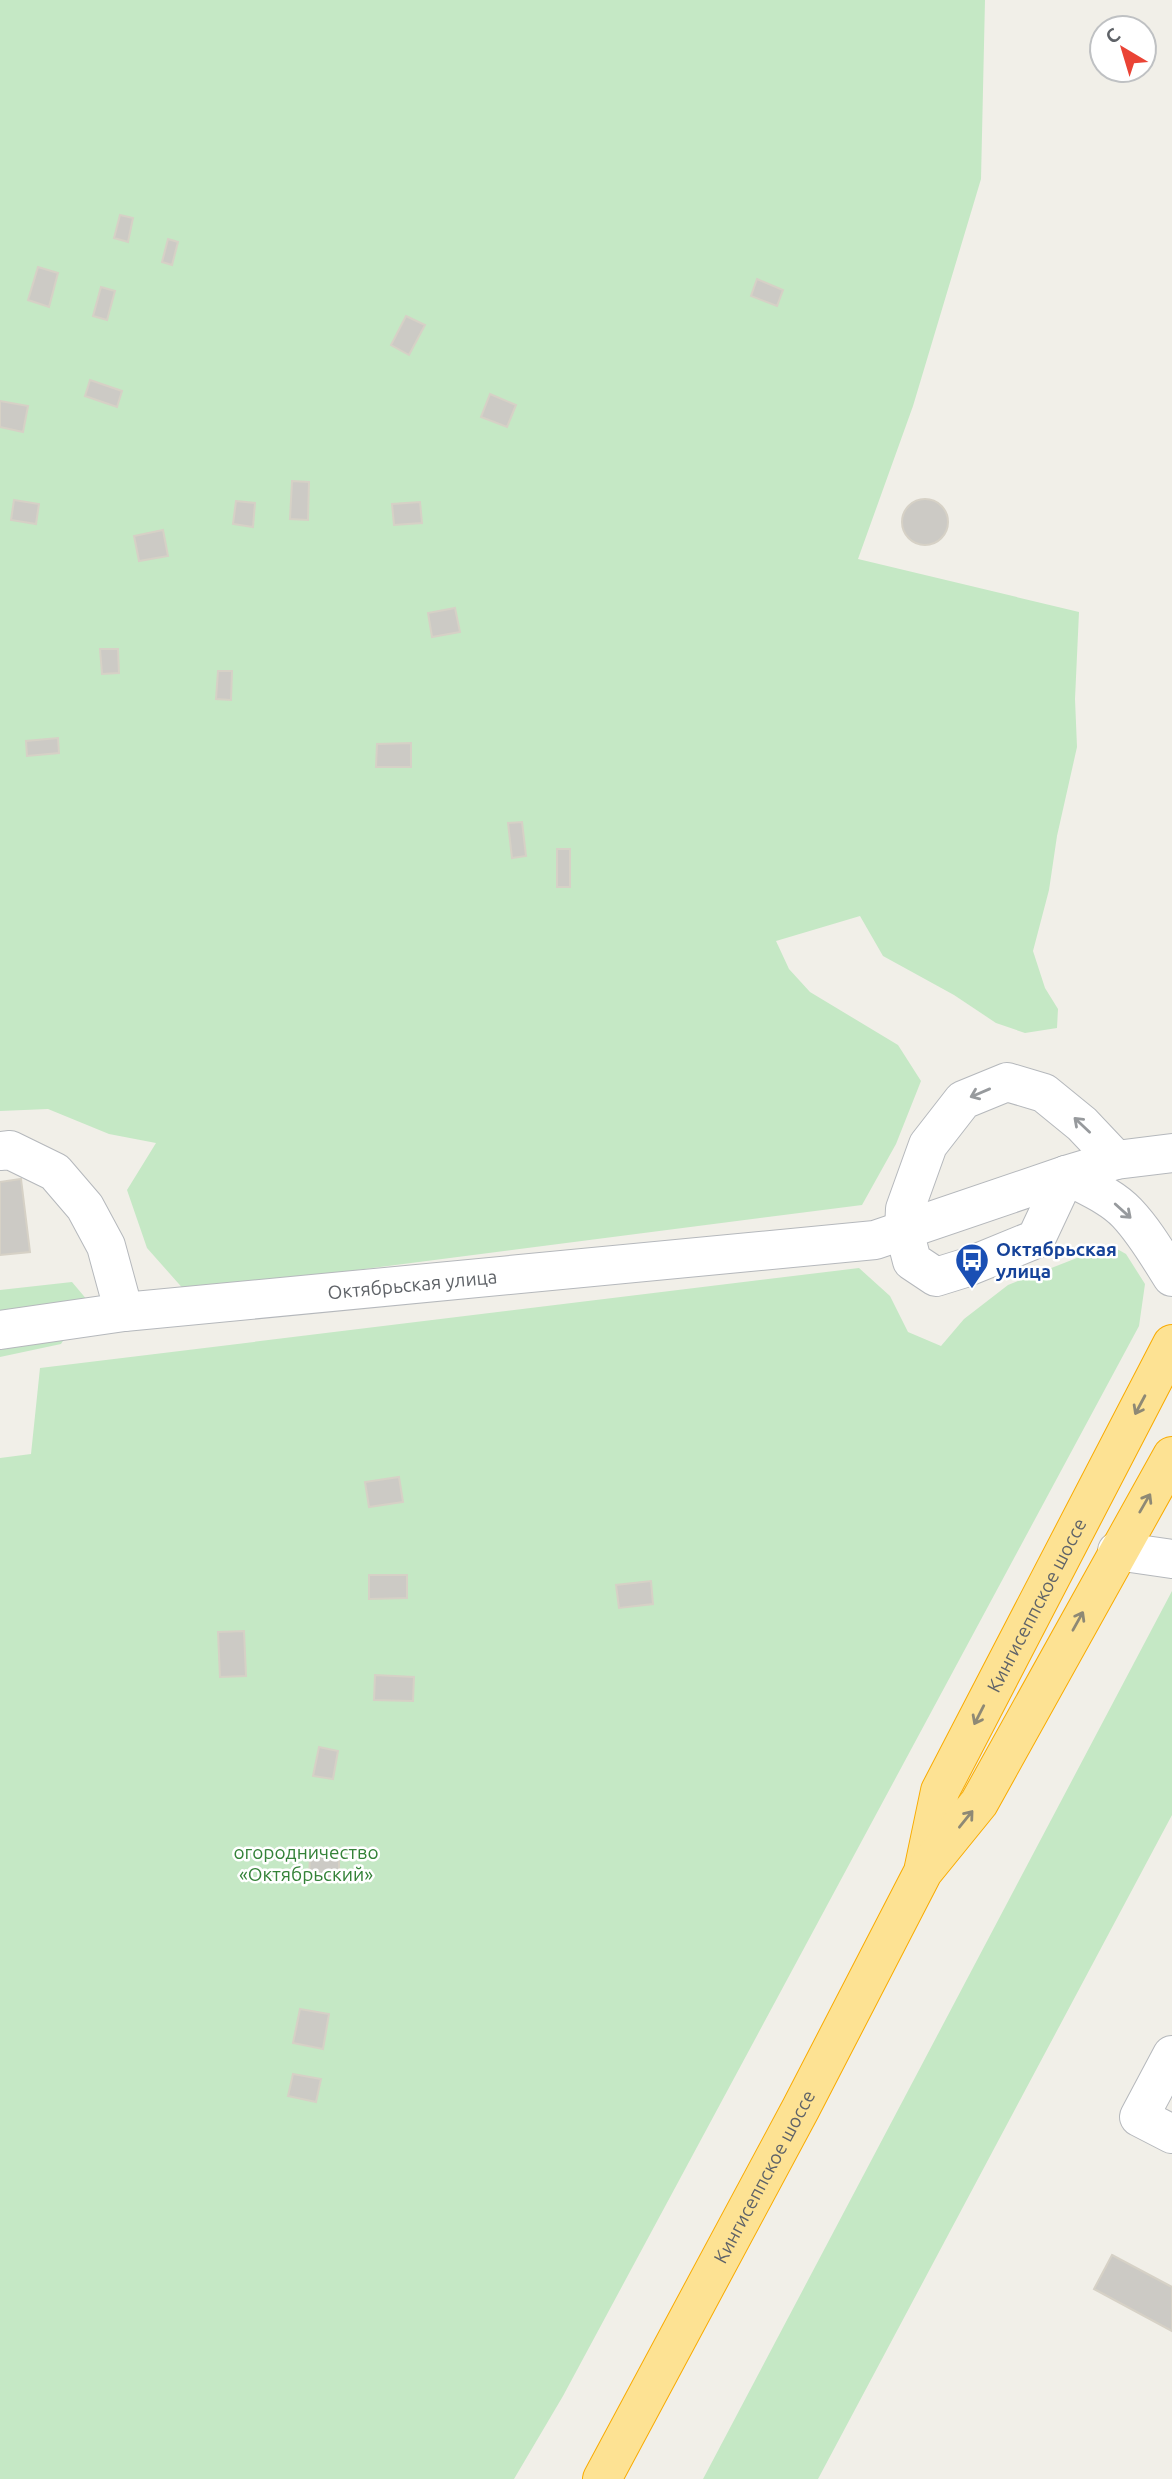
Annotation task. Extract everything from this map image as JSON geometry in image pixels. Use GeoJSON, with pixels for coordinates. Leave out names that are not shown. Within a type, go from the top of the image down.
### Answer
{"type":"FeatureCollection","features":[{"type":"Feature","properties":{"kind":"highway","name":"Кингисеппское шоссе"},"geometry":{"type":"LineString","coordinates":[[923,1872],[940,1791],[1172,1345]]}},
{"type":"Feature","properties":{"kind":"highway","name":"Кингисеппское шоссе"},"geometry":{"type":"LineString","coordinates":[[601,2479],[801,2108],[923,1872],[979,1803],[1117,1550],[1172,1456]]}},
{"type":"Feature","properties":{"kind":"street"},"geometry":{"type":"LineString","coordinates":[[1116,1160],[1082,1124],[1044,1093],[1007,1082],[964,1100],[929,1145],[905,1209],[904,1230],[912,1261],[936,1277],[1036,1239],[1066,1175],[1103,1194],[1126,1211],[1172,1277]]}},
{"type":"Feature","properties":{"kind":"street"},"geometry":{"type":"LineString","coordinates":[[0,1151],[10,1150],[55,1172],[85,1207],[106,1246],[124,1312]]}},
{"type":"Feature","properties":{"kind":"street","name":"Октябрьская улица"},"geometry":{"type":"LineString","coordinates":[[0,1330],[124,1312],[875,1240],[1116,1160],[1172,1153]]}},
{"type":"Feature","properties":{"kind":"street"},"geometry":{"type":"LineString","coordinates":[[1117,1550],[1172,1559]]}},
{"type":"Feature","properties":{"kind":"street"},"geometry":{"type":"LineString","coordinates":[[1172,2055],[1139,2117],[1172,2134]]}},
{"type":"Feature","properties":{"kind":"green space"},"geometry":{"type":"Polygon","coordinates":[[[0,0],[985,0],[981,179],[913,406],[858,559],[1079,612],[1075,699],[1077,747],[1057,836],[1049,890],[1033,951],[1045,988],[1058,1009],[1057,1028],[1025,1033],[996,1023],[954,995],[883,956],[860,916],[776,941],[789,969],[810,992],[898,1045],[921,1081],[896,1144],[862,1205],[186,1292],[147,1248],[127,1190],[156,1143],[109,1134],[48,1109],[0,1111],[0,0]]]}},
{"type":"Feature","properties":{"kind":"green space","name":"огородничество «Октябрьский»"},"geometry":{"type":"Polygon","coordinates":[[[1110,1245],[1126,1254],[1145,1284],[1139,1326],[563,2396],[514,2479],[0,2479],[0,1458],[31,1454],[40,1368],[859,1268],[890,1296],[908,1332],[941,1346],[964,1319],[1008,1285],[1110,1245]]]}},
{"type":"Feature","properties":{"kind":"green space"},"geometry":{"type":"Polygon","coordinates":[[[72,1282],[88,1301],[61,1344],[0,1357],[0,1290],[72,1282]]]}},
{"type":"Feature","properties":{"kind":"green space"},"geometry":{"type":"Polygon","coordinates":[[[1172,1591],[1172,1815],[818,2479],[703,2479],[1172,1591]]]}},
{"type":"Feature","properties":{"kind":"building"},"geometry":{"type":"Polygon","coordinates":[[[120,215],[133,218],[128,242],[114,238],[120,215]]]}},
{"type":"Feature","properties":{"kind":"building"},"geometry":{"type":"Polygon","coordinates":[[[168,239],[178,242],[172,265],[162,262],[168,239]]]}},
{"type":"Feature","properties":{"kind":"building"},"geometry":{"type":"Polygon","coordinates":[[[38,267],[58,273],[49,307],[28,300],[38,267]]]}},
{"type":"Feature","properties":{"kind":"building"},"geometry":{"type":"Polygon","coordinates":[[[757,279],[783,290],[777,306],[751,296],[757,279]]]}},
{"type":"Feature","properties":{"kind":"building"},"geometry":{"type":"Polygon","coordinates":[[[101,287],[115,291],[107,320],[93,316],[101,287]]]}},
{"type":"Feature","properties":{"kind":"building"},"geometry":{"type":"Polygon","coordinates":[[[406,316],[425,325],[409,355],[391,345],[406,316]]]}},
{"type":"Feature","properties":{"kind":"building"},"geometry":{"type":"Polygon","coordinates":[[[90,380],[122,391],[117,407],[85,396],[90,380]]]}},
{"type":"Feature","properties":{"kind":"building"},"geometry":{"type":"Polygon","coordinates":[[[490,394],[516,405],[507,427],[481,417],[490,394]]]}},
{"type":"Feature","properties":{"kind":"building"},"geometry":{"type":"Polygon","coordinates":[[[0,401],[28,406],[23,432],[0,427],[0,401]]]}},
{"type":"Feature","properties":{"kind":"building"},"geometry":{"type":"Polygon","coordinates":[[[292,481],[309,482],[308,520],[290,519],[292,481]]]}},
{"type":"Feature","properties":{"kind":"building"},"geometry":{"type":"Polygon","coordinates":[[[925,499],[942,505],[948,522],[942,539],[925,545],[908,539],[902,522],[908,505],[925,499]]]}},
{"type":"Feature","properties":{"kind":"building"},"geometry":{"type":"Polygon","coordinates":[[[14,500],[39,504],[36,524],[11,520],[14,500]]]}},
{"type":"Feature","properties":{"kind":"building"},"geometry":{"type":"Polygon","coordinates":[[[236,501],[255,503],[253,527],[233,524],[236,501]]]}},
{"type":"Feature","properties":{"kind":"building"},"geometry":{"type":"Polygon","coordinates":[[[420,502],[422,523],[394,525],[392,504],[420,502]]]}},
{"type":"Feature","properties":{"kind":"building"},"geometry":{"type":"Polygon","coordinates":[[[163,530],[168,556],[139,561],[134,536],[163,530]]]}},
{"type":"Feature","properties":{"kind":"building"},"geometry":{"type":"Polygon","coordinates":[[[455,608],[460,632],[432,637],[428,613],[455,608]]]}},
{"type":"Feature","properties":{"kind":"building"},"geometry":{"type":"Polygon","coordinates":[[[100,649],[118,649],[119,673],[102,674],[100,649]]]}},
{"type":"Feature","properties":{"kind":"building"},"geometry":{"type":"Polygon","coordinates":[[[218,671],[232,671],[231,700],[216,699],[218,671]]]}},
{"type":"Feature","properties":{"kind":"building"},"geometry":{"type":"Polygon","coordinates":[[[58,738],[59,753],[27,756],[26,741],[58,738]]]}},
{"type":"Feature","properties":{"kind":"building"},"geometry":{"type":"Polygon","coordinates":[[[411,743],[411,767],[376,767],[377,744],[411,743]]]}},
{"type":"Feature","properties":{"kind":"building"},"geometry":{"type":"Polygon","coordinates":[[[522,822],[526,856],[512,858],[508,823],[522,822]]]}},
{"type":"Feature","properties":{"kind":"building"},"geometry":{"type":"Polygon","coordinates":[[[557,849],[570,849],[570,887],[557,887],[557,849]]]}},
{"type":"Feature","properties":{"kind":"building"},"geometry":{"type":"Polygon","coordinates":[[[21,1179],[30,1252],[0,1255],[0,1182],[21,1179]]]}},
{"type":"Feature","properties":{"kind":"building"},"geometry":{"type":"Polygon","coordinates":[[[399,1477],[403,1502],[369,1507],[365,1482],[399,1477]]]}},
{"type":"Feature","properties":{"kind":"building"},"geometry":{"type":"Polygon","coordinates":[[[369,1575],[407,1575],[407,1598],[369,1599],[369,1575]]]}},
{"type":"Feature","properties":{"kind":"building"},"geometry":{"type":"Polygon","coordinates":[[[651,1581],[653,1604],[619,1608],[616,1585],[651,1581]]]}},
{"type":"Feature","properties":{"kind":"building"},"geometry":{"type":"Polygon","coordinates":[[[244,1631],[246,1676],[220,1677],[218,1632],[244,1631]]]}},
{"type":"Feature","properties":{"kind":"building"},"geometry":{"type":"Polygon","coordinates":[[[375,1675],[414,1677],[413,1701],[374,1700],[375,1675]]]}},
{"type":"Feature","properties":{"kind":"building"},"geometry":{"type":"Polygon","coordinates":[[[319,1747],[338,1751],[333,1779],[313,1776],[319,1747]]]}},
{"type":"Feature","properties":{"kind":"building"},"geometry":{"type":"Polygon","coordinates":[[[310,1855],[339,1855],[339,1882],[309,1881],[310,1855]]]}},
{"type":"Feature","properties":{"kind":"building"},"geometry":{"type":"Polygon","coordinates":[[[300,2009],[329,2014],[323,2049],[293,2043],[300,2009]]]}},
{"type":"Feature","properties":{"kind":"building"},"geometry":{"type":"Polygon","coordinates":[[[293,2074],[321,2079],[316,2102],[288,2096],[293,2074]]]}},
{"type":"Feature","properties":{"kind":"building"},"geometry":{"type":"Polygon","coordinates":[[[1112,2255],[1172,2287],[1172,2331],[1094,2289],[1112,2255]]]}},
{"type":"Feature","properties":{"kind":"place","name":"Октябрьская улица"},"geometry":{"type":"Point","coordinates":[972,1290]}}]}
